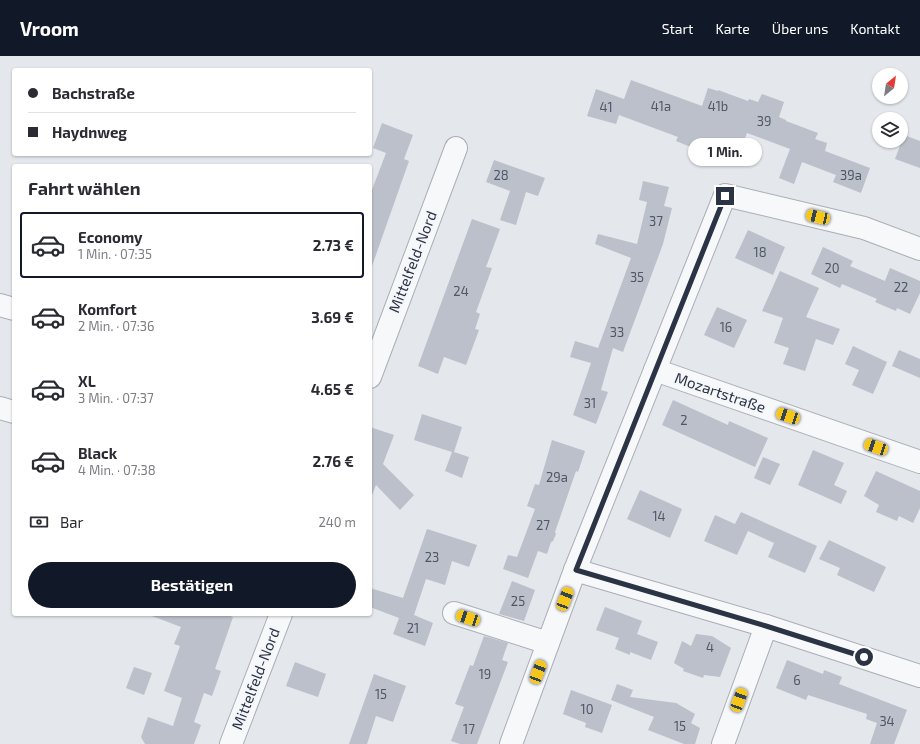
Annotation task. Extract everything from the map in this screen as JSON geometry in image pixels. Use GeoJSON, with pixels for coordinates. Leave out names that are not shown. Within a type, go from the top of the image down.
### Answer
{"type":"FeatureCollection","features":[{"type":"Feature","properties":{"kind":"street","name":"Mittelfeld-Nord"},"geometry":{"type":"LineString","coordinates":[[372,372],[456,148]]}},
{"type":"Feature","properties":{"kind":"street"},"geometry":{"type":"LineString","coordinates":[[511,744],[576,570],[725,196],[864,228],[920,249]]}},
{"type":"Feature","properties":{"kind":"street"},"geometry":{"type":"LineString","coordinates":[[0,305],[12,308]]}},
{"type":"Feature","properties":{"kind":"street","name":"Mozartstraße"},"geometry":{"type":"LineString","coordinates":[[655,370],[920,462]]}},
{"type":"Feature","properties":{"kind":"street"},"geometry":{"type":"LineString","coordinates":[[0,408],[12,411]]}},
{"type":"Feature","properties":{"kind":"street"},"geometry":{"type":"LineString","coordinates":[[576,570],[766,626],[920,676]]}},
{"type":"Feature","properties":{"kind":"street"},"geometry":{"type":"LineString","coordinates":[[454,613],[548,643]]}},
{"type":"Feature","properties":{"kind":"street","name":"Mittelfeld-Nord"},"geometry":{"type":"LineString","coordinates":[[232,744],[279,616]]}},
{"type":"Feature","properties":{"kind":"street"},"geometry":{"type":"LineString","coordinates":[[723,744],[766,626]]}},
{"type":"Feature","properties":{"kind":"building"},"geometry":{"type":"Polygon","coordinates":[[[631,80],[702,106],[708,88],[748,101],[749,99],[758,102],[762,94],[784,102],[779,117],[818,133],[815,139],[827,143],[825,151],[870,168],[861,193],[833,182],[836,175],[802,162],[794,184],[779,178],[790,149],[747,133],[735,165],[676,141],[678,137],[619,115],[616,124],[587,116],[596,89],[624,99],[631,80]]]}},
{"type":"Feature","properties":{"kind":"building"},"geometry":{"type":"Polygon","coordinates":[[[382,123],[413,135],[404,159],[409,161],[372,266],[372,190],[386,153],[373,148],[382,123]]]}},
{"type":"Feature","properties":{"kind":"building"},"geometry":{"type":"Polygon","coordinates":[[[908,136],[920,141],[920,168],[895,159],[899,148],[908,148],[908,136]]]}},
{"type":"Feature","properties":{"kind":"building"},"geometry":{"type":"Polygon","coordinates":[[[494,160],[545,178],[538,196],[526,192],[516,225],[500,220],[510,191],[486,182],[494,160]]]}},
{"type":"Feature","properties":{"kind":"building"},"geometry":{"type":"Polygon","coordinates":[[[643,181],[669,187],[664,206],[672,208],[663,244],[623,352],[613,348],[601,390],[608,392],[596,424],[573,415],[591,363],[570,357],[575,341],[598,348],[631,258],[595,244],[598,234],[637,244],[647,202],[639,200],[643,181]]]}},
{"type":"Feature","properties":{"kind":"building"},"geometry":{"type":"Polygon","coordinates":[[[472,219],[500,229],[486,267],[492,268],[476,312],[480,314],[475,329],[479,330],[466,365],[444,357],[438,374],[418,366],[472,219]]]}},
{"type":"Feature","properties":{"kind":"building"},"geometry":{"type":"Polygon","coordinates":[[[748,230],[785,247],[773,275],[735,258],[748,230]]]}},
{"type":"Feature","properties":{"kind":"building"},"geometry":{"type":"Polygon","coordinates":[[[823,247],[853,261],[850,266],[885,281],[890,268],[920,281],[920,293],[910,314],[897,308],[896,311],[875,302],[877,299],[842,284],[840,288],[811,274],[823,247]]]}},
{"type":"Feature","properties":{"kind":"building"},"geometry":{"type":"Polygon","coordinates":[[[780,271],[819,288],[806,317],[840,329],[833,345],[816,339],[805,371],[783,364],[789,348],[774,343],[783,318],[762,311],[780,271]]]}},
{"type":"Feature","properties":{"kind":"building"},"geometry":{"type":"Polygon","coordinates":[[[717,307],[747,320],[734,348],[704,335],[717,307]]]}},
{"type":"Feature","properties":{"kind":"building"},"geometry":{"type":"Polygon","coordinates":[[[853,346],[887,362],[873,394],[852,385],[859,370],[845,364],[853,346]]]}},
{"type":"Feature","properties":{"kind":"building"},"geometry":{"type":"Polygon","coordinates":[[[899,350],[920,359],[920,378],[892,366],[899,350]]]}},
{"type":"Feature","properties":{"kind":"building"},"geometry":{"type":"Polygon","coordinates":[[[673,400],[728,425],[729,421],[768,438],[755,467],[662,425],[673,400]]]}},
{"type":"Feature","properties":{"kind":"building"},"geometry":{"type":"Polygon","coordinates":[[[422,414],[462,427],[454,452],[469,457],[462,478],[445,471],[452,452],[414,440],[422,414]]]}},
{"type":"Feature","properties":{"kind":"building"},"geometry":{"type":"Polygon","coordinates":[[[372,428],[394,435],[383,464],[414,495],[400,510],[376,485],[372,495],[372,428]]]}},
{"type":"Feature","properties":{"kind":"building"},"geometry":{"type":"Polygon","coordinates":[[[552,440],[585,451],[578,472],[576,471],[553,541],[551,542],[547,554],[538,551],[528,578],[503,569],[508,555],[517,557],[535,509],[527,506],[535,484],[539,485],[552,440]]]}},
{"type":"Feature","properties":{"kind":"building"},"geometry":{"type":"Polygon","coordinates":[[[813,450],[844,463],[834,485],[847,491],[841,504],[798,485],[813,450]]]}},
{"type":"Feature","properties":{"kind":"building"},"geometry":{"type":"Polygon","coordinates":[[[763,457],[780,464],[770,485],[754,478],[763,457]]]}},
{"type":"Feature","properties":{"kind":"building"},"geometry":{"type":"Polygon","coordinates":[[[876,471],[920,491],[920,508],[913,523],[899,516],[897,521],[876,512],[879,505],[864,496],[876,471]]]}},
{"type":"Feature","properties":{"kind":"building"},"geometry":{"type":"Polygon","coordinates":[[[640,490],[682,509],[670,538],[627,519],[640,490]]]}},
{"type":"Feature","properties":{"kind":"building"},"geometry":{"type":"Polygon","coordinates":[[[741,512],[817,546],[805,573],[768,557],[774,543],[748,531],[737,555],[704,541],[715,515],[735,524],[741,512]]]}},
{"type":"Feature","properties":{"kind":"building"},"geometry":{"type":"Polygon","coordinates":[[[427,529],[477,545],[469,567],[452,561],[445,585],[426,579],[414,615],[433,623],[425,646],[393,634],[399,618],[372,608],[372,589],[403,598],[427,529]]]}},
{"type":"Feature","properties":{"kind":"building"},"geometry":{"type":"Polygon","coordinates":[[[829,540],[886,567],[874,592],[837,575],[840,568],[819,559],[829,540]]]}},
{"type":"Feature","properties":{"kind":"building"},"geometry":{"type":"Polygon","coordinates":[[[512,581],[535,590],[524,621],[499,614],[512,581]]]}},
{"type":"Feature","properties":{"kind":"building"},"geometry":{"type":"Polygon","coordinates":[[[605,607],[642,621],[637,634],[658,642],[651,660],[630,652],[630,655],[615,649],[619,638],[596,630],[605,607]]]}},
{"type":"Feature","properties":{"kind":"building"},"geometry":{"type":"Polygon","coordinates":[[[152,616],[233,617],[215,669],[221,671],[212,696],[204,693],[194,722],[201,725],[194,744],[145,744],[141,737],[148,717],[173,726],[182,698],[164,691],[180,646],[174,644],[181,627],[152,616]]]}},
{"type":"Feature","properties":{"kind":"building"},"geometry":{"type":"Polygon","coordinates":[[[696,634],[712,636],[731,648],[720,677],[704,675],[703,678],[683,671],[684,669],[674,663],[682,641],[691,646],[696,634]]]}},
{"type":"Feature","properties":{"kind":"building"},"geometry":{"type":"Polygon","coordinates":[[[484,636],[508,643],[502,660],[508,662],[477,744],[460,744],[451,741],[464,707],[455,704],[470,665],[473,666],[484,636]]]}},
{"type":"Feature","properties":{"kind":"building"},"geometry":{"type":"Polygon","coordinates":[[[787,660],[823,674],[824,670],[842,677],[839,684],[907,710],[894,744],[870,744],[877,723],[866,719],[867,714],[808,695],[806,700],[776,688],[787,660]]]}},
{"type":"Feature","properties":{"kind":"building"},"geometry":{"type":"Polygon","coordinates":[[[295,662],[326,674],[318,697],[286,686],[295,662]]]}},
{"type":"Feature","properties":{"kind":"building"},"geometry":{"type":"Polygon","coordinates":[[[134,667],[152,673],[144,695],[126,688],[134,667]]]}},
{"type":"Feature","properties":{"kind":"building"},"geometry":{"type":"Polygon","coordinates":[[[374,674],[406,686],[393,722],[376,716],[367,744],[349,744],[374,674]]]}},
{"type":"Feature","properties":{"kind":"building"},"geometry":{"type":"Polygon","coordinates":[[[617,684],[633,690],[630,697],[676,703],[695,714],[691,723],[700,728],[695,744],[684,744],[648,730],[654,717],[611,700],[617,684]]]}},
{"type":"Feature","properties":{"kind":"building"},"geometry":{"type":"Polygon","coordinates":[[[571,690],[612,705],[602,733],[585,727],[586,723],[563,714],[571,690]]]}},
{"type":"Feature","properties":{"kind":"route"},"geometry":{"type":"LineString","coordinates":[[725,196],[576,570],[766,626],[864,657]]}}]}
